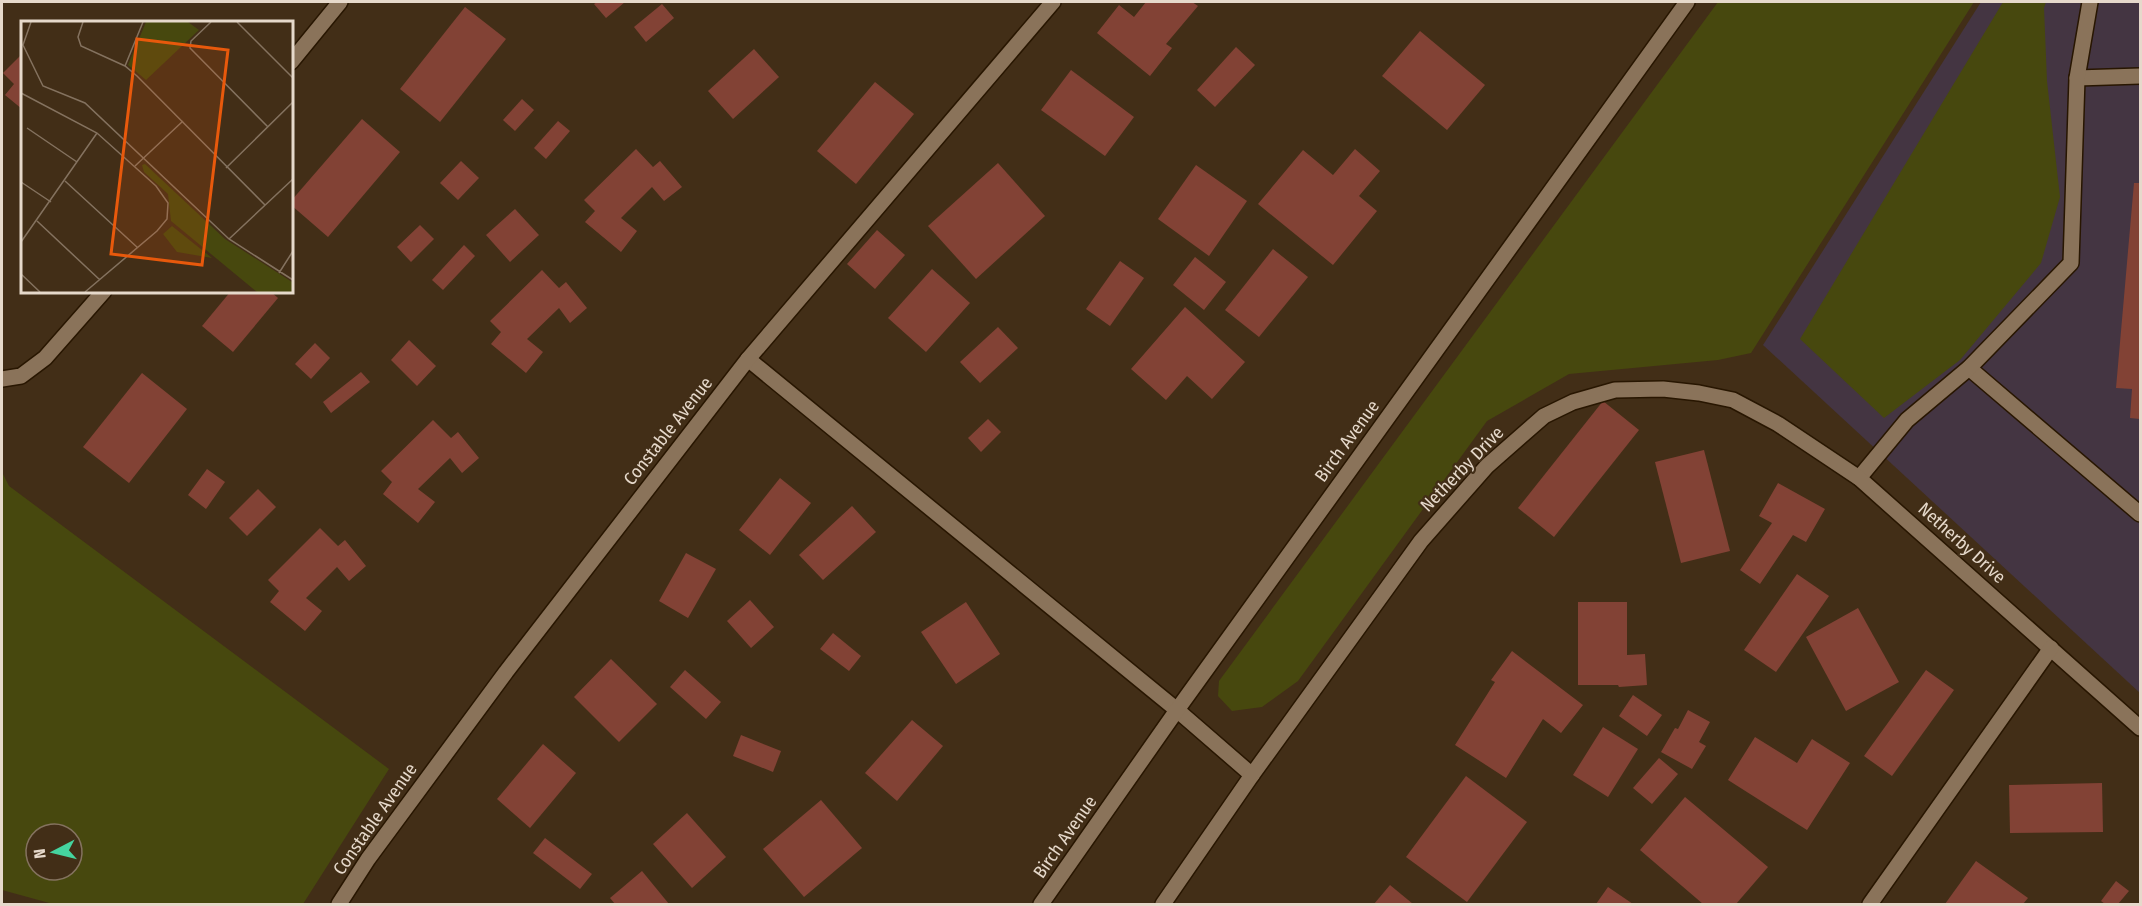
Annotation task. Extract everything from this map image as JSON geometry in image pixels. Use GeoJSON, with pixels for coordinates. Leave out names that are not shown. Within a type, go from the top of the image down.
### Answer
{"type":"FeatureCollection","features":[{"type":"Feature","properties":{"kind":"street"},"geometry":{"type":"LineString","coordinates":[[292,61],[340,2]]}},
{"type":"Feature","properties":{"kind":"street","name":"Constable Avenue"},"geometry":{"type":"LineString","coordinates":[[339,904],[368,859],[506,672],[748,359],[1053,2]]}},
{"type":"Feature","properties":{"kind":"street","name":"Birch Avenue"},"geometry":{"type":"LineString","coordinates":[[1041,904],[1177,710],[1687,2]]}},
{"type":"Feature","properties":{"kind":"street"},"geometry":{"type":"LineString","coordinates":[[1859,478],[1907,420],[1969,368],[2071,262],[2077,78],[2090,2]]}},
{"type":"Feature","properties":{"kind":"street"},"geometry":{"type":"LineString","coordinates":[[2077,78],[2140,76]]}},
{"type":"Feature","properties":{"kind":"street"},"geometry":{"type":"LineString","coordinates":[[2,379],[21,375],[45,358],[103,292]]}},
{"type":"Feature","properties":{"kind":"street"},"geometry":{"type":"LineString","coordinates":[[748,359],[1177,710],[1252,775]]}},
{"type":"Feature","properties":{"kind":"street"},"geometry":{"type":"LineString","coordinates":[[1969,368],[2140,514]]}},
{"type":"Feature","properties":{"kind":"street","name":"Netherby Drive"},"geometry":{"type":"LineString","coordinates":[[1162,904],[1421,541],[1487,466],[1544,416],[1574,402],[1615,390],[1663,389],[1700,393],[1733,400],[1778,424],[1859,478],[2140,728]]}},
{"type":"Feature","properties":{"kind":"street"},"geometry":{"type":"LineString","coordinates":[[1870,904],[2051,648]]}},
{"type":"Feature","properties":{"kind":"shaded area"},"geometry":{"type":"Polygon","coordinates":[[[1718,2],[1974,2],[1751,353],[1718,360],[1569,374],[1487,421],[1298,681],[1262,707],[1232,711],[1218,696],[1219,681],[1718,2]]]}},
{"type":"Feature","properties":{"kind":"shaded area"},"geometry":{"type":"Polygon","coordinates":[[[1981,2],[2140,2],[2140,693],[1763,345],[1981,2]]]}},
{"type":"Feature","properties":{"kind":"shaded area"},"geometry":{"type":"Polygon","coordinates":[[[2003,2],[2046,2],[2044,8],[2047,81],[2060,197],[2041,263],[1960,360],[1884,418],[1800,339],[2003,2]]]}},
{"type":"Feature","properties":{"kind":"shaded area"},"geometry":{"type":"Polygon","coordinates":[[[2,472],[9,486],[389,769],[303,904],[53,904],[2,890],[2,472]]]}},
{"type":"Feature","properties":{"kind":"building"},"geometry":{"type":"Polygon","coordinates":[[[597,2],[625,2],[606,18],[594,4],[597,2]]]}},
{"type":"Feature","properties":{"kind":"building"},"geometry":{"type":"Polygon","coordinates":[[[1146,2],[1192,2],[1198,6],[1166,44],[1172,48],[1150,76],[1097,33],[1119,5],[1134,17],[1146,2]]]}},
{"type":"Feature","properties":{"kind":"building"},"geometry":{"type":"Polygon","coordinates":[[[662,4],[674,18],[646,42],[634,27],[662,4]]]}},
{"type":"Feature","properties":{"kind":"building"},"geometry":{"type":"Polygon","coordinates":[[[465,7],[506,39],[440,122],[400,89],[465,7]]]}},
{"type":"Feature","properties":{"kind":"building"},"geometry":{"type":"Polygon","coordinates":[[[1420,31],[1485,85],[1447,130],[1382,76],[1420,31]]]}},
{"type":"Feature","properties":{"kind":"building"},"geometry":{"type":"Polygon","coordinates":[[[1236,47],[1255,65],[1215,107],[1197,90],[1236,47]]]}},
{"type":"Feature","properties":{"kind":"building"},"geometry":{"type":"Polygon","coordinates":[[[754,49],[779,77],[733,119],[708,91],[754,49]]]}},
{"type":"Feature","properties":{"kind":"building"},"geometry":{"type":"Polygon","coordinates":[[[21,55],[21,108],[5,95],[14,84],[3,73],[21,55]]]}},
{"type":"Feature","properties":{"kind":"building"},"geometry":{"type":"Polygon","coordinates":[[[1071,70],[1134,117],[1105,156],[1041,110],[1071,70]]]}},
{"type":"Feature","properties":{"kind":"building"},"geometry":{"type":"Polygon","coordinates":[[[875,82],[914,114],[856,184],[817,151],[875,82]]]}},
{"type":"Feature","properties":{"kind":"building"},"geometry":{"type":"Polygon","coordinates":[[[522,99],[534,110],[515,131],[503,120],[522,99]]]}},
{"type":"Feature","properties":{"kind":"building"},"geometry":{"type":"Polygon","coordinates":[[[362,119],[400,152],[328,237],[292,206],[292,200],[362,119]]]}},
{"type":"Feature","properties":{"kind":"building"},"geometry":{"type":"Polygon","coordinates":[[[558,121],[570,131],[546,159],[534,148],[558,121]]]}},
{"type":"Feature","properties":{"kind":"building"},"geometry":{"type":"Polygon","coordinates":[[[636,149],[653,167],[660,161],[682,187],[664,201],[652,187],[621,218],[637,231],[621,252],[585,222],[595,211],[584,200],[636,149]]]}},
{"type":"Feature","properties":{"kind":"building"},"geometry":{"type":"Polygon","coordinates":[[[1355,149],[1380,171],[1359,196],[1377,211],[1333,265],[1258,204],[1303,150],[1333,175],[1355,149]]]}},
{"type":"Feature","properties":{"kind":"building"},"geometry":{"type":"Polygon","coordinates":[[[461,161],[479,178],[458,200],[440,183],[461,161]]]}},
{"type":"Feature","properties":{"kind":"building"},"geometry":{"type":"Polygon","coordinates":[[[998,163],[1045,216],[976,279],[928,226],[998,163]]]}},
{"type":"Feature","properties":{"kind":"building"},"geometry":{"type":"Polygon","coordinates":[[[1196,165],[1247,201],[1209,256],[1158,219],[1196,165]]]}},
{"type":"Feature","properties":{"kind":"building"},"geometry":{"type":"Polygon","coordinates":[[[2134,183],[2140,183],[2140,419],[2130,418],[2132,389],[2116,388],[2134,183]]]}},
{"type":"Feature","properties":{"kind":"building"},"geometry":{"type":"Polygon","coordinates":[[[515,209],[539,235],[510,262],[486,235],[515,209]]]}},
{"type":"Feature","properties":{"kind":"building"},"geometry":{"type":"Polygon","coordinates":[[[420,225],[434,239],[411,262],[397,247],[420,225]]]}},
{"type":"Feature","properties":{"kind":"building"},"geometry":{"type":"Polygon","coordinates":[[[877,230],[905,255],[875,289],[847,264],[877,230]]]}},
{"type":"Feature","properties":{"kind":"building"},"geometry":{"type":"Polygon","coordinates":[[[464,245],[475,256],[443,290],[432,280],[464,245]]]}},
{"type":"Feature","properties":{"kind":"building"},"geometry":{"type":"Polygon","coordinates":[[[1273,249],[1308,277],[1259,337],[1225,310],[1273,249]]]}},
{"type":"Feature","properties":{"kind":"building"},"geometry":{"type":"Polygon","coordinates":[[[1195,257],[1226,282],[1204,310],[1173,285],[1195,257]]]}},
{"type":"Feature","properties":{"kind":"building"},"geometry":{"type":"Polygon","coordinates":[[[1120,261],[1144,278],[1110,326],[1086,309],[1120,261]]]}},
{"type":"Feature","properties":{"kind":"building"},"geometry":{"type":"Polygon","coordinates":[[[932,269],[970,303],[926,352],[888,318],[932,269]]]}},
{"type":"Feature","properties":{"kind":"building"},"geometry":{"type":"Polygon","coordinates":[[[542,270],[559,288],[566,282],[587,308],[570,323],[559,308],[527,339],[543,352],[526,373],[491,344],[501,332],[490,321],[542,270]]]}},
{"type":"Feature","properties":{"kind":"building"},"geometry":{"type":"Polygon","coordinates":[[[230,292],[271,292],[278,298],[233,352],[202,326],[230,292]]]}},
{"type":"Feature","properties":{"kind":"building"},"geometry":{"type":"Polygon","coordinates":[[[1185,307],[1245,362],[1212,399],[1187,376],[1166,400],[1131,369],[1185,307]]]}},
{"type":"Feature","properties":{"kind":"building"},"geometry":{"type":"Polygon","coordinates":[[[998,327],[1018,348],[980,383],[960,362],[998,327]]]}},
{"type":"Feature","properties":{"kind":"building"},"geometry":{"type":"Polygon","coordinates":[[[409,340],[436,366],[417,386],[391,360],[409,340]]]}},
{"type":"Feature","properties":{"kind":"building"},"geometry":{"type":"Polygon","coordinates":[[[315,343],[330,358],[311,379],[295,364],[315,343]]]}},
{"type":"Feature","properties":{"kind":"building"},"geometry":{"type":"Polygon","coordinates":[[[361,372],[370,382],[331,413],[323,402],[361,372]]]}},
{"type":"Feature","properties":{"kind":"building"},"geometry":{"type":"Polygon","coordinates":[[[142,373],[187,409],[129,483],[83,447],[142,373]]]}},
{"type":"Feature","properties":{"kind":"building"},"geometry":{"type":"Polygon","coordinates":[[[1603,401],[1639,430],[1554,537],[1518,508],[1603,401]]]}},
{"type":"Feature","properties":{"kind":"building"},"geometry":{"type":"Polygon","coordinates":[[[988,419],[1001,432],[981,452],[968,438],[988,419]]]}},
{"type":"Feature","properties":{"kind":"building"},"geometry":{"type":"Polygon","coordinates":[[[433,420],[451,438],[458,432],[479,458],[462,473],[450,458],[418,489],[435,502],[418,523],[383,494],[392,482],[381,471],[433,420]]]}},
{"type":"Feature","properties":{"kind":"building"},"geometry":{"type":"Polygon","coordinates":[[[1704,450],[1730,551],[1681,563],[1655,462],[1704,450]]]}},
{"type":"Feature","properties":{"kind":"building"},"geometry":{"type":"Polygon","coordinates":[[[207,469],[225,482],[206,509],[188,495],[207,469]]]}},
{"type":"Feature","properties":{"kind":"building"},"geometry":{"type":"Polygon","coordinates":[[[780,478],[811,503],[770,555],[739,530],[780,478]]]}},
{"type":"Feature","properties":{"kind":"building"},"geometry":{"type":"Polygon","coordinates":[[[1778,483],[1825,509],[1806,542],[1793,535],[1760,584],[1740,570],[1772,523],[1759,516],[1778,483]]]}},
{"type":"Feature","properties":{"kind":"building"},"geometry":{"type":"Polygon","coordinates":[[[258,489],[276,507],[247,536],[229,518],[258,489]]]}},
{"type":"Feature","properties":{"kind":"building"},"geometry":{"type":"Polygon","coordinates":[[[852,506],[876,532],[823,580],[799,555],[852,506]]]}},
{"type":"Feature","properties":{"kind":"building"},"geometry":{"type":"Polygon","coordinates":[[[320,528],[338,546],[345,540],[366,566],[349,581],[337,567],[306,598],[322,611],[305,631],[270,602],[279,591],[268,580],[320,528]]]}},
{"type":"Feature","properties":{"kind":"building"},"geometry":{"type":"Polygon","coordinates":[[[686,553],[716,569],[688,618],[659,601],[686,553]]]}},
{"type":"Feature","properties":{"kind":"building"},"geometry":{"type":"Polygon","coordinates":[[[1797,574],[1829,596],[1776,672],[1744,650],[1797,574]]]}},
{"type":"Feature","properties":{"kind":"building"},"geometry":{"type":"Polygon","coordinates":[[[750,600],[774,627],[751,648],[727,621],[750,600]]]}},
{"type":"Feature","properties":{"kind":"building"},"geometry":{"type":"Polygon","coordinates":[[[966,602],[1000,654],[956,684],[921,632],[966,602]]]}},
{"type":"Feature","properties":{"kind":"building"},"geometry":{"type":"Polygon","coordinates":[[[1578,602],[1627,602],[1627,655],[1645,654],[1647,685],[1619,687],[1618,685],[1578,685],[1578,602]]]}},
{"type":"Feature","properties":{"kind":"building"},"geometry":{"type":"Polygon","coordinates":[[[1858,608],[1899,682],[1846,711],[1806,637],[1858,608]]]}},
{"type":"Feature","properties":{"kind":"building"},"geometry":{"type":"Polygon","coordinates":[[[833,633],[861,656],[849,671],[820,649],[833,633]]]}},
{"type":"Feature","properties":{"kind":"building"},"geometry":{"type":"Polygon","coordinates":[[[1512,651],[1583,705],[1561,733],[1543,719],[1506,778],[1455,745],[1495,682],[1491,680],[1512,651]]]}},
{"type":"Feature","properties":{"kind":"building"},"geometry":{"type":"Polygon","coordinates":[[[611,659],[657,704],[619,742],[574,697],[611,659]]]}},
{"type":"Feature","properties":{"kind":"building"},"geometry":{"type":"Polygon","coordinates":[[[685,670],[721,702],[706,719],[670,687],[685,670]]]}},
{"type":"Feature","properties":{"kind":"building"},"geometry":{"type":"Polygon","coordinates":[[[1926,670],[1954,690],[1892,776],[1864,756],[1926,670]]]}},
{"type":"Feature","properties":{"kind":"building"},"geometry":{"type":"Polygon","coordinates":[[[1633,695],[1662,715],[1647,736],[1619,716],[1633,695]]]}},
{"type":"Feature","properties":{"kind":"building"},"geometry":{"type":"Polygon","coordinates":[[[1688,710],[1710,722],[1699,742],[1706,746],[1692,769],[1661,752],[1675,728],[1678,729],[1688,710]]]}},
{"type":"Feature","properties":{"kind":"building"},"geometry":{"type":"Polygon","coordinates":[[[912,720],[943,746],[897,801],[865,773],[912,720]]]}},
{"type":"Feature","properties":{"kind":"building"},"geometry":{"type":"Polygon","coordinates":[[[1603,727],[1638,749],[1608,797],[1573,775],[1603,727]]]}},
{"type":"Feature","properties":{"kind":"building"},"geometry":{"type":"Polygon","coordinates":[[[741,735],[781,751],[773,772],[733,756],[741,735]]]}},
{"type":"Feature","properties":{"kind":"building"},"geometry":{"type":"Polygon","coordinates":[[[1755,737],[1797,763],[1812,739],[1850,763],[1807,830],[1728,780],[1755,737]]]}},
{"type":"Feature","properties":{"kind":"building"},"geometry":{"type":"Polygon","coordinates":[[[543,744],[576,773],[530,828],[497,799],[543,744]]]}},
{"type":"Feature","properties":{"kind":"building"},"geometry":{"type":"Polygon","coordinates":[[[1659,758],[1678,774],[1652,804],[1633,788],[1659,758]]]}},
{"type":"Feature","properties":{"kind":"building"},"geometry":{"type":"Polygon","coordinates":[[[1466,776],[1527,822],[1467,902],[1406,857],[1466,776]]]}},
{"type":"Feature","properties":{"kind":"building"},"geometry":{"type":"Polygon","coordinates":[[[2102,783],[2103,832],[2010,833],[2009,785],[2102,783]]]}},
{"type":"Feature","properties":{"kind":"building"},"geometry":{"type":"Polygon","coordinates":[[[1685,797],[1768,867],[1736,904],[1703,904],[1640,850],[1685,797]]]}},
{"type":"Feature","properties":{"kind":"building"},"geometry":{"type":"Polygon","coordinates":[[[821,800],[862,848],[804,897],[763,849],[821,800]]]}},
{"type":"Feature","properties":{"kind":"building"},"geometry":{"type":"Polygon","coordinates":[[[687,813],[726,857],[692,888],[653,844],[687,813]]]}},
{"type":"Feature","properties":{"kind":"building"},"geometry":{"type":"Polygon","coordinates":[[[545,838],[592,874],[580,889],[533,853],[545,838]]]}},
{"type":"Feature","properties":{"kind":"building"},"geometry":{"type":"Polygon","coordinates":[[[1976,861],[2028,898],[2023,904],[1945,904],[1976,861]]]}},
{"type":"Feature","properties":{"kind":"building"},"geometry":{"type":"Polygon","coordinates":[[[642,871],[669,904],[615,904],[610,898],[642,871]]]}},
{"type":"Feature","properties":{"kind":"building"},"geometry":{"type":"Polygon","coordinates":[[[2116,881],[2129,891],[2118,904],[2105,904],[2101,901],[2116,881]]]}},
{"type":"Feature","properties":{"kind":"building"},"geometry":{"type":"Polygon","coordinates":[[[1390,885],[1413,904],[1374,904],[1390,885]]]}},
{"type":"Feature","properties":{"kind":"building"},"geometry":{"type":"Polygon","coordinates":[[[1608,887],[1633,904],[1596,904],[1608,887]]]}}]}
